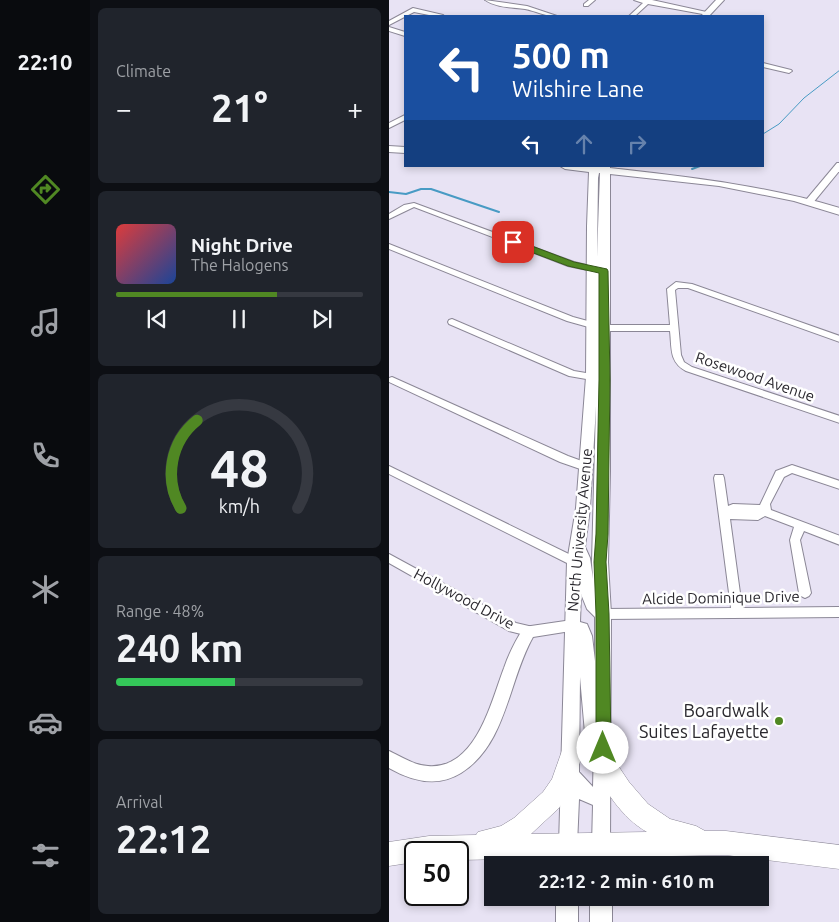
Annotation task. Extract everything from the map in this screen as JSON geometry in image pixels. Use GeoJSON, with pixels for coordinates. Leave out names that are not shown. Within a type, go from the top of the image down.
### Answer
{"type":"FeatureCollection","features":[{"type":"Feature","properties":{"kind":"highway"},"geometry":{"type":"LineString","coordinates":[[603,756],[623,796],[633,808],[646,818],[680,836],[839,857]]}},
{"type":"Feature","properties":{"kind":"highway"},"geometry":{"type":"LineString","coordinates":[[469,842],[505,837],[522,826],[551,800],[571,765]]}},
{"type":"Feature","properties":{"kind":"highway"},"geometry":{"type":"LineString","coordinates":[[469,850],[601,855],[726,843]]}},
{"type":"Feature","properties":{"kind":"highway"},"geometry":{"type":"LineString","coordinates":[[389,854],[404,852]]}},
{"type":"Feature","properties":{"kind":"main road"},"geometry":{"type":"LineString","coordinates":[[709,15],[720,0]]}},
{"type":"Feature","properties":{"kind":"main road"},"geometry":{"type":"LineString","coordinates":[[709,15],[727,0]]}},
{"type":"Feature","properties":{"kind":"main road"},"geometry":{"type":"LineString","coordinates":[[389,149],[404,150]]}},
{"type":"Feature","properties":{"kind":"main road"},"geometry":{"type":"LineString","coordinates":[[582,167],[750,188],[809,202],[839,212]]}},
{"type":"Feature","properties":{"kind":"main road","name":"North University Avenue"},"geometry":{"type":"LineString","coordinates":[[600,168],[597,270],[603,471],[600,562],[603,614],[601,855]]}},
{"type":"Feature","properties":{"kind":"main road","name":"North University Avenue"},"geometry":{"type":"LineString","coordinates":[[568,855],[575,562],[583,508],[592,377],[598,326]]}},
{"type":"Feature","properties":{"kind":"main road"},"geometry":{"type":"LineString","coordinates":[[586,467],[603,471]]}},
{"type":"Feature","properties":{"kind":"main road"},"geometry":{"type":"LineString","coordinates":[[583,508],[592,511],[602,534]]}},
{"type":"Feature","properties":{"kind":"main road"},"geometry":{"type":"LineString","coordinates":[[578,546],[583,558],[590,599],[594,608],[603,614]]}},
{"type":"Feature","properties":{"kind":"main road"},"geometry":{"type":"LineString","coordinates":[[572,626],[581,629],[584,636],[594,732],[603,756]]}},
{"type":"Feature","properties":{"kind":"main road"},"geometry":{"type":"LineString","coordinates":[[571,765],[588,795],[598,797],[602,795]]}},
{"type":"Feature","properties":{"kind":"main road"},"geometry":{"type":"LineString","coordinates":[[567,906],[567,922]]}},
{"type":"Feature","properties":{"kind":"main road"},"geometry":{"type":"LineString","coordinates":[[601,906],[601,922]]}},
{"type":"Feature","properties":{"kind":"street"},"geometry":{"type":"LineString","coordinates":[[488,0],[497,4],[527,8],[551,15]]}},
{"type":"Feature","properties":{"kind":"street"},"geometry":{"type":"LineString","coordinates":[[586,5],[592,0]]}},
{"type":"Feature","properties":{"kind":"street"},"geometry":{"type":"LineString","coordinates":[[637,0],[709,15]]}},
{"type":"Feature","properties":{"kind":"street"},"geometry":{"type":"LineString","coordinates":[[633,15],[648,1]]}},
{"type":"Feature","properties":{"kind":"street"},"geometry":{"type":"LineString","coordinates":[[389,23],[413,10],[436,15]]}},
{"type":"Feature","properties":{"kind":"street"},"geometry":{"type":"LineString","coordinates":[[389,29],[402,33]]}},
{"type":"Feature","properties":{"kind":"street"},"geometry":{"type":"LineString","coordinates":[[389,37],[402,33]]}},
{"type":"Feature","properties":{"kind":"street"},"geometry":{"type":"LineString","coordinates":[[764,65],[789,72]]}},
{"type":"Feature","properties":{"kind":"street"},"geometry":{"type":"LineString","coordinates":[[389,126],[404,118]]}},
{"type":"Feature","properties":{"kind":"street"},"geometry":{"type":"LineString","coordinates":[[809,202],[839,164]]}},
{"type":"Feature","properties":{"kind":"street"},"geometry":{"type":"LineString","coordinates":[[389,217],[411,205],[571,264],[597,270]]}},
{"type":"Feature","properties":{"kind":"street"},"geometry":{"type":"LineString","coordinates":[[389,246],[570,319],[598,326],[674,328]]}},
{"type":"Feature","properties":{"kind":"street","name":"Rosewood Avenue"},"geometry":{"type":"LineString","coordinates":[[839,339],[689,286],[679,284],[673,286],[671,291],[677,360],[683,366],[839,420]]}},
{"type":"Feature","properties":{"kind":"street"},"geometry":{"type":"LineString","coordinates":[[452,322],[572,374],[592,377]]}},
{"type":"Feature","properties":{"kind":"street"},"geometry":{"type":"LineString","coordinates":[[392,380],[564,459],[586,467]]}},
{"type":"Feature","properties":{"kind":"street"},"geometry":{"type":"LineString","coordinates":[[726,513],[735,516],[747,512],[758,516],[764,512],[765,504],[780,474],[792,469],[839,486]]}},
{"type":"Feature","properties":{"kind":"street"},"geometry":{"type":"LineString","coordinates":[[389,470],[575,562]]}},
{"type":"Feature","properties":{"kind":"street"},"geometry":{"type":"LineString","coordinates":[[719,478],[726,513],[737,613]]}},
{"type":"Feature","properties":{"kind":"street"},"geometry":{"type":"LineString","coordinates":[[764,512],[839,542]]}},
{"type":"Feature","properties":{"kind":"street"},"geometry":{"type":"LineString","coordinates":[[800,526],[795,540],[805,593]]}},
{"type":"Feature","properties":{"kind":"street","name":"Hollywood Drive"},"geometry":{"type":"LineString","coordinates":[[389,558],[513,627],[529,631],[572,626]]}},
{"type":"Feature","properties":{"kind":"street","name":"Alcide Dominique Drive"},"geometry":{"type":"LineString","coordinates":[[603,614],[839,612]]}},
{"type":"Feature","properties":{"kind":"street"},"geometry":{"type":"LineString","coordinates":[[389,759],[416,773],[428,775],[447,772],[471,758],[488,731],[517,652],[529,631]]}},
{"type":"Feature","properties":{"kind":"waterway"},"geometry":{"type":"LineString","coordinates":[[764,133],[779,124],[804,98],[840,70]]}},
{"type":"Feature","properties":{"kind":"waterway"},"geometry":{"type":"LineString","coordinates":[[692,169],[697,167]]}},
{"type":"Feature","properties":{"kind":"waterway"},"geometry":{"type":"LineString","coordinates":[[389,192],[406,194],[421,189],[431,189],[499,212]]}},
{"type":"Feature","properties":{"kind":"place","name":"Boardwalk Suites Lafayette"},"geometry":{"type":"Point","coordinates":[779,721]}},
{"type":"Feature","properties":{"kind":"route"},"geometry":{"type":"LineString","coordinates":[[513,242],[571,264],[603,271],[604,380],[600,562],[603,614],[603,748]]}}]}
